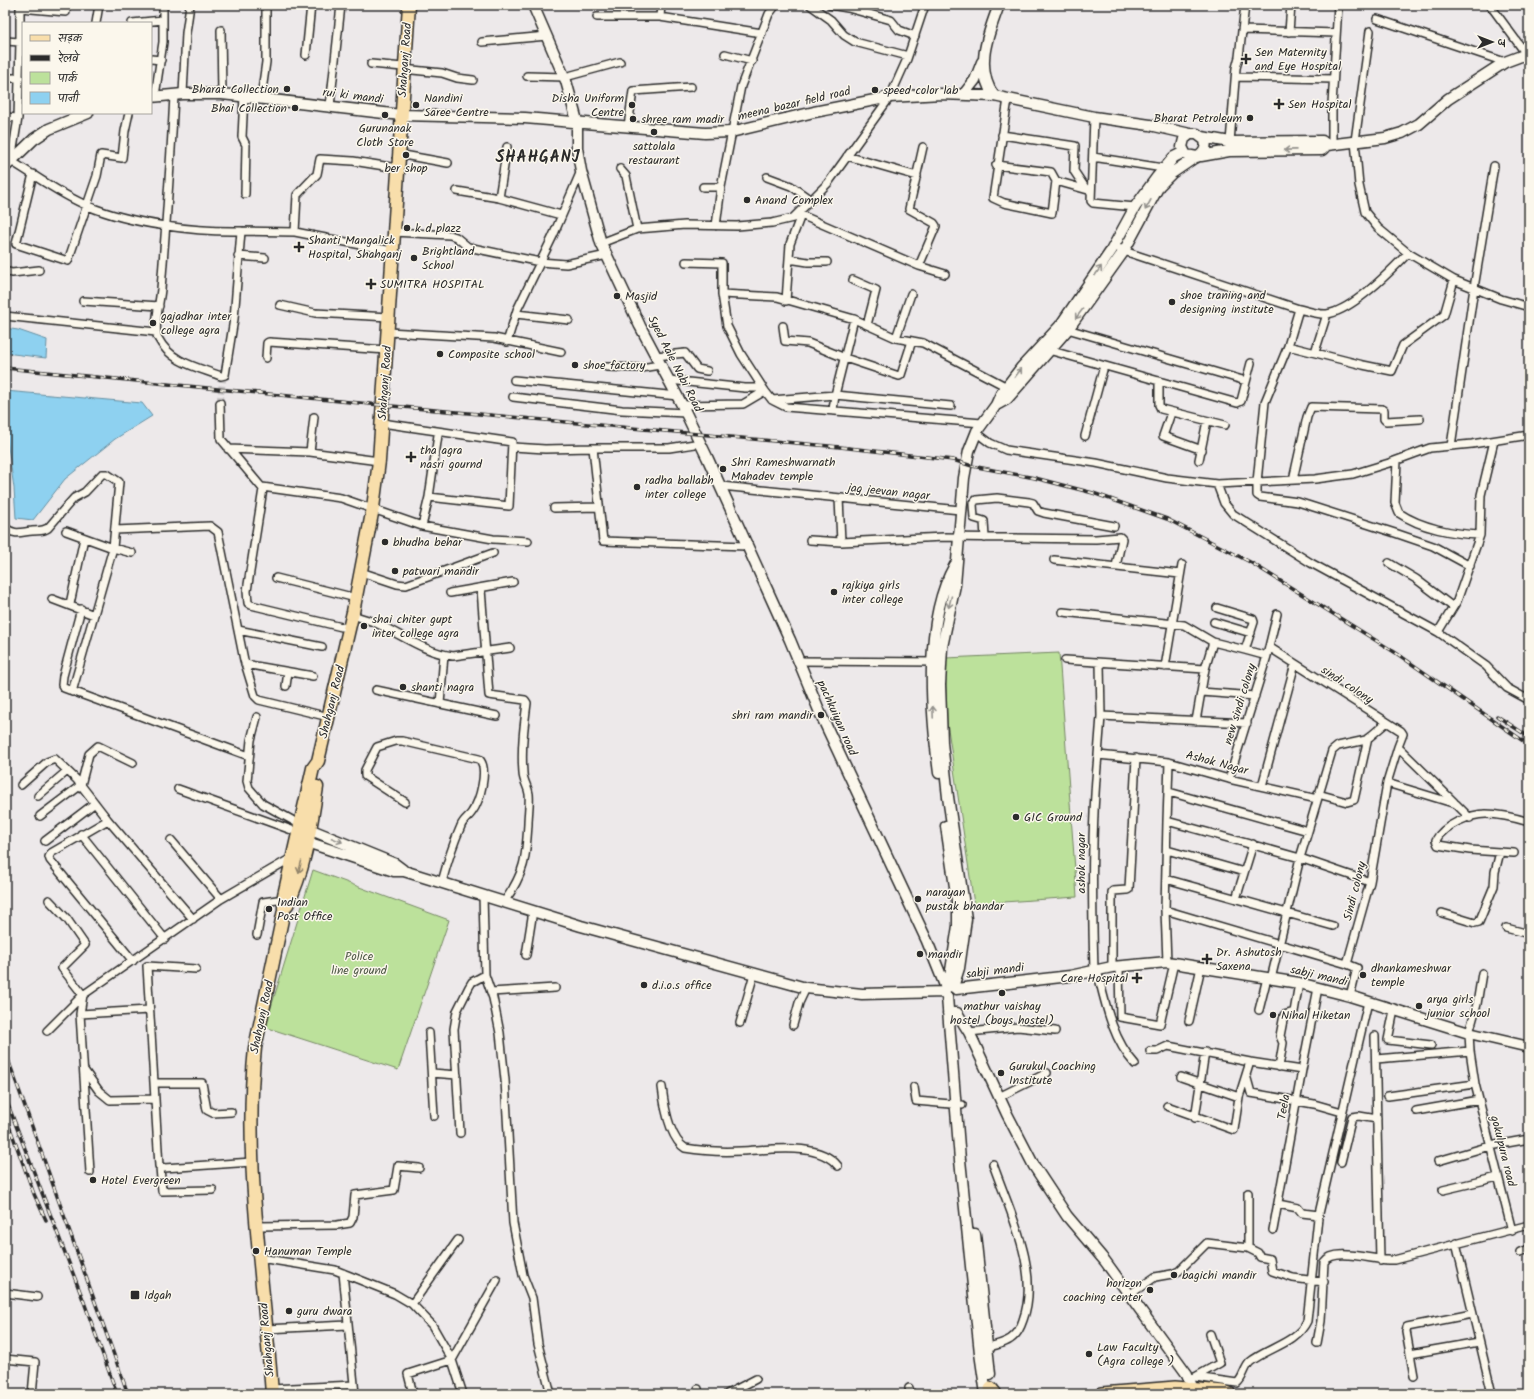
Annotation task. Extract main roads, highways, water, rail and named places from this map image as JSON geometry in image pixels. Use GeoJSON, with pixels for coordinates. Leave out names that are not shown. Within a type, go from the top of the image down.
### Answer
{"type":"FeatureCollection","features":[{"type":"Feature","properties":{"kind":"highway"},"geometry":{"type":"LineString","coordinates":[[1102,1394],[1175,1388],[1193,1382],[1229,1394]]}},
{"type":"Feature","properties":{"kind":"main road","name":"Shahganj Road"},"geometry":{"type":"LineString","coordinates":[[272,1391],[252,1162],[253,1070],[255,1048],[293,857],[303,832],[320,770],[318,760],[350,629],[373,508],[382,423],[403,68],[409,5]]}},
{"type":"Feature","properties":{"kind":"main road","name":"Syed Aale Nabi Road"},"geometry":{"type":"LineString","coordinates":[[533,5],[565,77],[577,121],[577,148],[580,171],[601,243],[707,457]]}},
{"type":"Feature","properties":{"kind":"main road"},"geometry":{"type":"LineString","coordinates":[[964,94],[975,80],[983,59],[989,31],[999,5]]}},
{"type":"Feature","properties":{"kind":"main road"},"geometry":{"type":"LineString","coordinates":[[1164,129],[1183,147],[1197,157],[1229,151],[1322,150],[1329,145],[1385,138],[1402,133],[1419,124],[1448,99],[1505,62],[1528,55]]}},
{"type":"Feature","properties":{"kind":"main road"},"geometry":{"type":"LineString","coordinates":[[983,59],[986,82],[994,96]]}},
{"type":"Feature","properties":{"kind":"main road","name":"rui ki mandi"},"geometry":{"type":"LineString","coordinates":[[153,97],[222,94],[401,115],[503,117],[577,121]]}},
{"type":"Feature","properties":{"kind":"main road","name":"meena bazar field road"},"geometry":{"type":"LineString","coordinates":[[577,121],[676,132],[731,132],[814,112],[890,97],[925,94],[964,94],[994,96],[1094,117],[1150,125],[1190,134]]}},
{"type":"Feature","properties":{"kind":"main road"},"geometry":{"type":"LineString","coordinates":[[8,164],[34,139],[49,129],[86,114]]}},
{"type":"Feature","properties":{"kind":"main road"},"geometry":{"type":"LineString","coordinates":[[1064,328],[1114,246],[1135,207],[1163,168],[1183,147],[1190,134],[1230,142],[1322,141],[1329,145]]}},
{"type":"Feature","properties":{"kind":"main road"},"geometry":{"type":"LineString","coordinates":[[996,405],[1007,399],[1124,251],[1159,186],[1172,173],[1197,157],[1206,147],[1202,137]]}},
{"type":"Feature","properties":{"kind":"main road"},"geometry":{"type":"LineString","coordinates":[[989,1393],[958,1105],[950,1013],[949,991],[962,919],[958,907],[938,731],[937,662],[934,639],[940,603],[948,576],[955,564],[959,538],[960,510],[969,451],[982,423],[996,405],[1001,394],[1021,368],[1045,349]]}},
{"type":"Feature","properties":{"kind":"main road","name":"pachkuiyan road"},"geometry":{"type":"LineString","coordinates":[[707,457],[798,661],[949,991]]}},
{"type":"Feature","properties":{"kind":"main road"},"geometry":{"type":"LineString","coordinates":[[284,904],[292,896],[303,832]]}},
{"type":"Feature","properties":{"kind":"main road","name":"sabji mandi"},"geometry":{"type":"LineString","coordinates":[[303,832],[395,864],[404,871],[582,926],[806,988],[862,994],[949,991],[1070,976],[1116,967],[1170,963],[1299,983],[1350,996],[1469,1033],[1529,1047]]}},
{"type":"Feature","properties":{"kind":"main road"},"geometry":{"type":"LineString","coordinates":[[950,1013],[956,1013],[969,1032],[999,1097],[1034,1166],[1046,1185],[1067,1216],[1105,1261],[1193,1382]]}},
{"type":"Feature","properties":{"kind":"main road"},"geometry":{"type":"LineString","coordinates":[[981,1324],[986,1348],[989,1393]]}},
{"type":"Feature","properties":{"kind":"water"},"geometry":{"type":"Polygon","coordinates":[[[5,328],[18,330],[47,340],[46,358],[5,353],[5,328]]]}},
{"type":"Feature","properties":{"kind":"water"},"geometry":{"type":"Polygon","coordinates":[[[5,391],[142,403],[152,416],[115,439],[65,479],[33,520],[16,518],[14,488],[5,426],[5,391]]]}},
{"type":"Feature","properties":{"kind":"tunnel"},"geometry":{"type":"LineString","coordinates":[[220,403],[223,376]]}},
{"type":"Feature","properties":{"kind":"railway"},"geometry":{"type":"LineString","coordinates":[[5,368],[370,404],[840,447],[953,460],[972,466],[1035,478],[1093,493],[1167,519],[1250,562],[1396,653],[1529,745]]}},
{"type":"Feature","properties":{"kind":"railway"},"geometry":{"type":"LineString","coordinates":[[1497,716],[1529,737]]}},
{"type":"Feature","properties":{"kind":"railway"},"geometry":{"type":"LineString","coordinates":[[5,1051],[128,1394]]}},
{"type":"Feature","properties":{"kind":"railway"},"geometry":{"type":"LineString","coordinates":[[5,1097],[84,1302],[117,1394]]}},
{"type":"Feature","properties":{"kind":"railway"},"geometry":{"type":"LineString","coordinates":[[7,1120],[34,1194],[46,1220]]}},
{"type":"Feature","properties":{"kind":"place","name":"Sen Maternity and Eye Hospital"},"geometry":{"type":"Point","coordinates":[1246,59]}},
{"type":"Feature","properties":{"kind":"place","name":"Bharat Collection"},"geometry":{"type":"Point","coordinates":[287,89]}},
{"type":"Feature","properties":{"kind":"place","name":"speed color lab"},"geometry":{"type":"Point","coordinates":[875,90]}},
{"type":"Feature","properties":{"kind":"place","name":"Sen Hospital"},"geometry":{"type":"Point","coordinates":[1279,104]}},
{"type":"Feature","properties":{"kind":"place","name":"Nandini Saree Centre"},"geometry":{"type":"Point","coordinates":[416,105]}},
{"type":"Feature","properties":{"kind":"place","name":"Disha Uniform Centre"},"geometry":{"type":"Point","coordinates":[632,105]}},
{"type":"Feature","properties":{"kind":"place","name":"Bhai Collection"},"geometry":{"type":"Point","coordinates":[295,108]}},
{"type":"Feature","properties":{"kind":"place","name":"Gurunanak Cloth Store"},"geometry":{"type":"Point","coordinates":[385,115]}},
{"type":"Feature","properties":{"kind":"place","name":"Bharat Petroleum"},"geometry":{"type":"Point","coordinates":[1250,118]}},
{"type":"Feature","properties":{"kind":"place","name":"shree ram madir"},"geometry":{"type":"Point","coordinates":[633,119]}},
{"type":"Feature","properties":{"kind":"place","name":"sattolala restaurant"},"geometry":{"type":"Point","coordinates":[654,132]}},
{"type":"Feature","properties":{"kind":"place","name":"ber shop"},"geometry":{"type":"Point","coordinates":[406,155]}},
{"type":"Feature","properties":{"kind":"place","name":"Anand Complex"},"geometry":{"type":"Point","coordinates":[747,200]}},
{"type":"Feature","properties":{"kind":"place","name":"k d plazz"},"geometry":{"type":"Point","coordinates":[407,228]}},
{"type":"Feature","properties":{"kind":"place","name":"Shanti Mangalick Hospital, Shahganj"},"geometry":{"type":"Point","coordinates":[299,247]}},
{"type":"Feature","properties":{"kind":"place","name":"Brightland School"},"geometry":{"type":"Point","coordinates":[414,258]}},
{"type":"Feature","properties":{"kind":"place","name":"SUMITRA HOSPITAL"},"geometry":{"type":"Point","coordinates":[371,284]}},
{"type":"Feature","properties":{"kind":"place","name":"Masjid"},"geometry":{"type":"Point","coordinates":[617,296]}},
{"type":"Feature","properties":{"kind":"place","name":"shoe traning and designing institute"},"geometry":{"type":"Point","coordinates":[1172,302]}},
{"type":"Feature","properties":{"kind":"place","name":"gajadhar inter college agra"},"geometry":{"type":"Point","coordinates":[153,323]}},
{"type":"Feature","properties":{"kind":"place","name":"Composite school"},"geometry":{"type":"Point","coordinates":[440,354]}},
{"type":"Feature","properties":{"kind":"place","name":"shoe factory"},"geometry":{"type":"Point","coordinates":[575,365]}},
{"type":"Feature","properties":{"kind":"place","name":"tha agra nasri gournd"},"geometry":{"type":"Point","coordinates":[411,457]}},
{"type":"Feature","properties":{"kind":"place","name":"Shri Rameshwarnath Mahadev temple"},"geometry":{"type":"Point","coordinates":[723,469]}},
{"type":"Feature","properties":{"kind":"place","name":"radha ballabh inter college"},"geometry":{"type":"Point","coordinates":[637,487]}},
{"type":"Feature","properties":{"kind":"place","name":"bhudha behar"},"geometry":{"type":"Point","coordinates":[385,542]}},
{"type":"Feature","properties":{"kind":"place","name":"patwari mandir"},"geometry":{"type":"Point","coordinates":[395,571]}},
{"type":"Feature","properties":{"kind":"place","name":"rajkiya girls inter college"},"geometry":{"type":"Point","coordinates":[834,592]}},
{"type":"Feature","properties":{"kind":"place","name":"shai chiter gupt inter college agra"},"geometry":{"type":"Point","coordinates":[364,626]}},
{"type":"Feature","properties":{"kind":"place","name":"shanti nagra"},"geometry":{"type":"Point","coordinates":[403,687]}},
{"type":"Feature","properties":{"kind":"place","name":"shri ram mandir"},"geometry":{"type":"Point","coordinates":[821,715]}},
{"type":"Feature","properties":{"kind":"place","name":"GIC Ground"},"geometry":{"type":"Point","coordinates":[1016,817]}},
{"type":"Feature","properties":{"kind":"place","name":"narayan pustak bhandar"},"geometry":{"type":"Point","coordinates":[918,899]}},
{"type":"Feature","properties":{"kind":"place","name":"Indian Post Office"},"geometry":{"type":"Point","coordinates":[269,909]}},
{"type":"Feature","properties":{"kind":"place","name":"mandir"},"geometry":{"type":"Point","coordinates":[920,954]}},
{"type":"Feature","properties":{"kind":"place","name":"Dr. Ashutosh Saxena"},"geometry":{"type":"Point","coordinates":[1207,959]}},
{"type":"Feature","properties":{"kind":"place","name":"dhankameshwar temple"},"geometry":{"type":"Point","coordinates":[1363,975]}},
{"type":"Feature","properties":{"kind":"place","name":"Care Hospital"},"geometry":{"type":"Point","coordinates":[1137,978]}},
{"type":"Feature","properties":{"kind":"place","name":"d.i.o.s office"},"geometry":{"type":"Point","coordinates":[644,985]}},
{"type":"Feature","properties":{"kind":"place","name":"mathur vaishay hostel (boys hostel)"},"geometry":{"type":"Point","coordinates":[1002,993]}},
{"type":"Feature","properties":{"kind":"place","name":"arya girls junior school"},"geometry":{"type":"Point","coordinates":[1419,1006]}},
{"type":"Feature","properties":{"kind":"place","name":"Nihal Hiketan"},"geometry":{"type":"Point","coordinates":[1273,1015]}},
{"type":"Feature","properties":{"kind":"place","name":"Gurukul Coaching Institute"},"geometry":{"type":"Point","coordinates":[1001,1073]}},
{"type":"Feature","properties":{"kind":"place","name":"Hotel Evergreen"},"geometry":{"type":"Point","coordinates":[93,1180]}},
{"type":"Feature","properties":{"kind":"place","name":"Hanuman Temple"},"geometry":{"type":"Point","coordinates":[256,1251]}},
{"type":"Feature","properties":{"kind":"place","name":"bagichi mandir"},"geometry":{"type":"Point","coordinates":[1174,1275]}},
{"type":"Feature","properties":{"kind":"place","name":"horizon coaching center"},"geometry":{"type":"Point","coordinates":[1150,1290]}},
{"type":"Feature","properties":{"kind":"place","name":"Idgah"},"geometry":{"type":"Point","coordinates":[135,1295]}},
{"type":"Feature","properties":{"kind":"place","name":"guru dwara"},"geometry":{"type":"Point","coordinates":[289,1311]}},
{"type":"Feature","properties":{"kind":"place","name":"Law Faculty (Agra college )"},"geometry":{"type":"Point","coordinates":[1089,1354]}},
{"type":"Feature","properties":{"kind":"district","name":"SHAHGANJ"},"geometry":{"type":"Point","coordinates":[538,157]}},
{"type":"Feature","properties":{"kind":"park label","name":"Police line ground"},"geometry":{"type":"Point","coordinates":[359,963]}}]}
